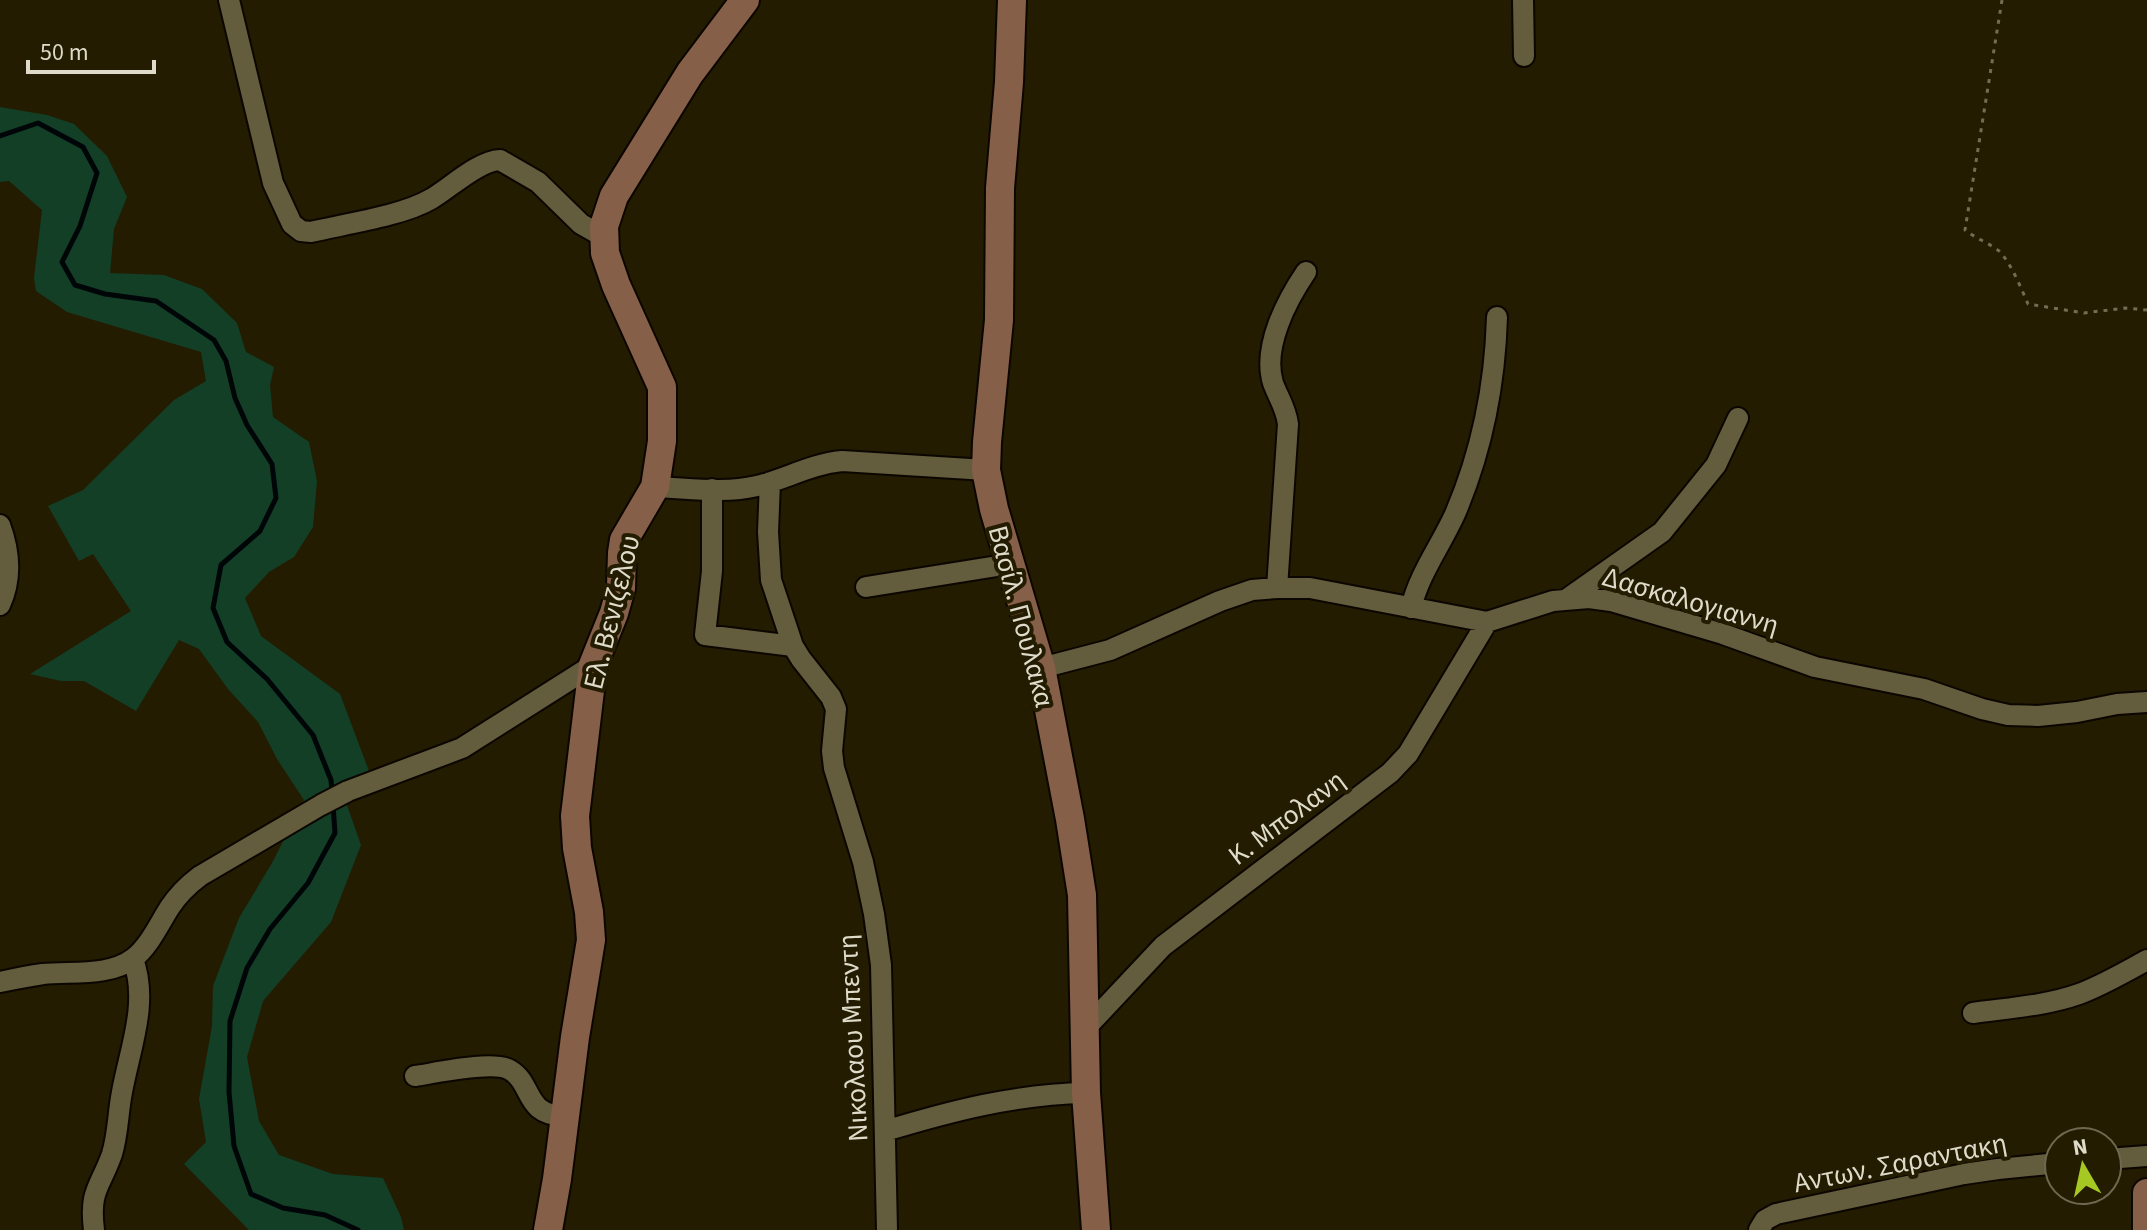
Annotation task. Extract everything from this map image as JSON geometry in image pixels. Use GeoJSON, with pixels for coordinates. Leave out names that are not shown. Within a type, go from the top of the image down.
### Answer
{"type":"FeatureCollection","features":[{"type":"Feature","properties":{"kind":"street"},"geometry":{"type":"LineString","coordinates":[[229,0],[273,183],[292,224],[301,231],[311,232],[389,214],[428,201],[484,164],[500,160],[538,182],[581,224],[604,237]]}},
{"type":"Feature","properties":{"kind":"street","name":"Ελ. Βενιζελου"},"geometry":{"type":"LineString","coordinates":[[548,1230],[591,940],[575,816],[593,665],[621,588],[624,540],[655,487],[662,441],[662,387],[616,285],[605,253],[604,226],[614,196],[690,73],[745,0]]}},
{"type":"Feature","properties":{"kind":"street","name":"Βασίλ. Πουλακα"},"geometry":{"type":"LineString","coordinates":[[1012,0],[1000,188],[999,320],[986,470],[994,509],[1041,668],[1082,895],[1086,1093],[1096,1230]]}},
{"type":"Feature","properties":{"kind":"street"},"geometry":{"type":"LineString","coordinates":[[1523,0],[1524,56]]}},
{"type":"Feature","properties":{"kind":"street"},"geometry":{"type":"LineString","coordinates":[[1277,588],[1288,424],[1286,410],[1274,384],[1272,354],[1282,315],[1306,272]]}},
{"type":"Feature","properties":{"kind":"street"},"geometry":{"type":"LineString","coordinates":[[1411,608],[1415,591],[1455,513],[1486,421],[1496,355],[1497,317]]}},
{"type":"Feature","properties":{"kind":"street"},"geometry":{"type":"LineString","coordinates":[[1567,599],[1662,532],[1716,465],[1738,418]]}},
{"type":"Feature","properties":{"kind":"street"},"geometry":{"type":"LineString","coordinates":[[655,487],[754,487],[823,463],[842,461],[986,470]]}},
{"type":"Feature","properties":{"kind":"street","name":"Νικολαου Μπεντη"},"geometry":{"type":"LineString","coordinates":[[770,482],[768,532],[771,580],[793,646],[831,697],[836,709],[832,751],[834,768],[863,862],[874,914],[881,965],[887,1230]]}},
{"type":"Feature","properties":{"kind":"street"},"geometry":{"type":"LineString","coordinates":[[712,489],[712,571],[705,635],[793,646]]}},
{"type":"Feature","properties":{"kind":"street"},"geometry":{"type":"LineString","coordinates":[[0,525],[9,556],[0,605]]}},
{"type":"Feature","properties":{"kind":"street"},"geometry":{"type":"LineString","coordinates":[[866,587],[1010,564]]}},
{"type":"Feature","properties":{"kind":"street","name":"Δασκαλογιαννη"},"geometry":{"type":"LineString","coordinates":[[1041,668],[1110,650],[1252,590],[1310,588],[1487,622],[1553,601],[1589,598],[1611,601],[1723,634],[1815,667],[1924,689],[2008,715],[2038,716],[2147,702]]}},
{"type":"Feature","properties":{"kind":"street","name":"Κ. Μπολανη"},"geometry":{"type":"LineString","coordinates":[[1085,1029],[1163,946],[1390,773],[1408,754],[1487,622]]}},
{"type":"Feature","properties":{"kind":"street"},"geometry":{"type":"LineString","coordinates":[[0,982],[42,974],[90,972],[113,968],[133,959],[178,897],[200,876],[348,791],[462,748],[593,665]]}},
{"type":"Feature","properties":{"kind":"street"},"geometry":{"type":"LineString","coordinates":[[94,1230],[92,1205],[95,1188],[112,1152],[140,1006],[138,973],[133,959]]}},
{"type":"Feature","properties":{"kind":"street"},"geometry":{"type":"LineString","coordinates":[[1973,1013],[2045,1003],[2079,993],[2147,960]]}},
{"type":"Feature","properties":{"kind":"street"},"geometry":{"type":"LineString","coordinates":[[415,1076],[487,1066],[502,1067],[518,1077],[538,1108],[545,1113],[565,1116]]}},
{"type":"Feature","properties":{"kind":"street"},"geometry":{"type":"LineString","coordinates":[[885,1131],[994,1102],[1037,1095],[1086,1093]]}},
{"type":"Feature","properties":{"kind":"street"},"geometry":{"type":"LineString","coordinates":[[2123,1158],[2147,1156]]}},
{"type":"Feature","properties":{"kind":"street","name":"Αντων. Σαραντακη"},"geometry":{"type":"LineString","coordinates":[[1759,1230],[1765,1220],[1776,1214],[1964,1174],[2043,1165]]}},
{"type":"Feature","properties":{"kind":"street"},"geometry":{"type":"LineString","coordinates":[[2147,1193],[2147,1230]]}},
{"type":"Feature","properties":{"kind":"path"},"geometry":{"type":"LineString","coordinates":[[2002,0],[1965,230],[1999,251],[2028,304],[2084,313],[2125,308],[2147,310]]}},
{"type":"Feature","properties":{"kind":"green space"},"geometry":{"type":"Polygon","coordinates":[[[0,107],[47,115],[74,124],[107,156],[127,197],[114,229],[110,273],[164,275],[202,289],[237,323],[246,352],[274,367],[270,385],[273,417],[309,442],[317,481],[313,527],[294,557],[269,572],[245,598],[261,636],[340,694],[375,787],[347,805],[361,845],[331,922],[263,1001],[247,1057],[259,1121],[279,1155],[333,1174],[383,1178],[404,1230],[249,1230],[184,1164],[206,1142],[199,1099],[212,1026],[213,986],[239,918],[304,800],[277,759],[258,722],[228,689],[199,649],[179,640],[136,711],[84,681],[61,681],[30,674],[131,611],[93,554],[79,561],[48,506],[83,490],[174,400],[206,381],[201,352],[67,312],[36,291],[34,278],[42,210],[9,181],[0,182],[0,107]]]}},
{"type":"Feature","properties":{"kind":"waterway"},"geometry":{"type":"LineString","coordinates":[[0,136],[38,123],[83,147],[97,173],[80,226],[62,262],[75,285],[105,294],[156,301],[214,340],[226,361],[235,398],[247,425],[272,464],[276,498],[260,531],[221,565],[213,608],[227,642],[267,679],[313,735],[331,780],[332,791]]}},
{"type":"Feature","properties":{"kind":"waterway"},"geometry":{"type":"LineString","coordinates":[[333,805],[335,833],[308,883],[270,929],[247,968],[230,1021],[229,1092],[234,1146],[251,1194],[283,1208],[325,1215],[358,1230]]}}]}
